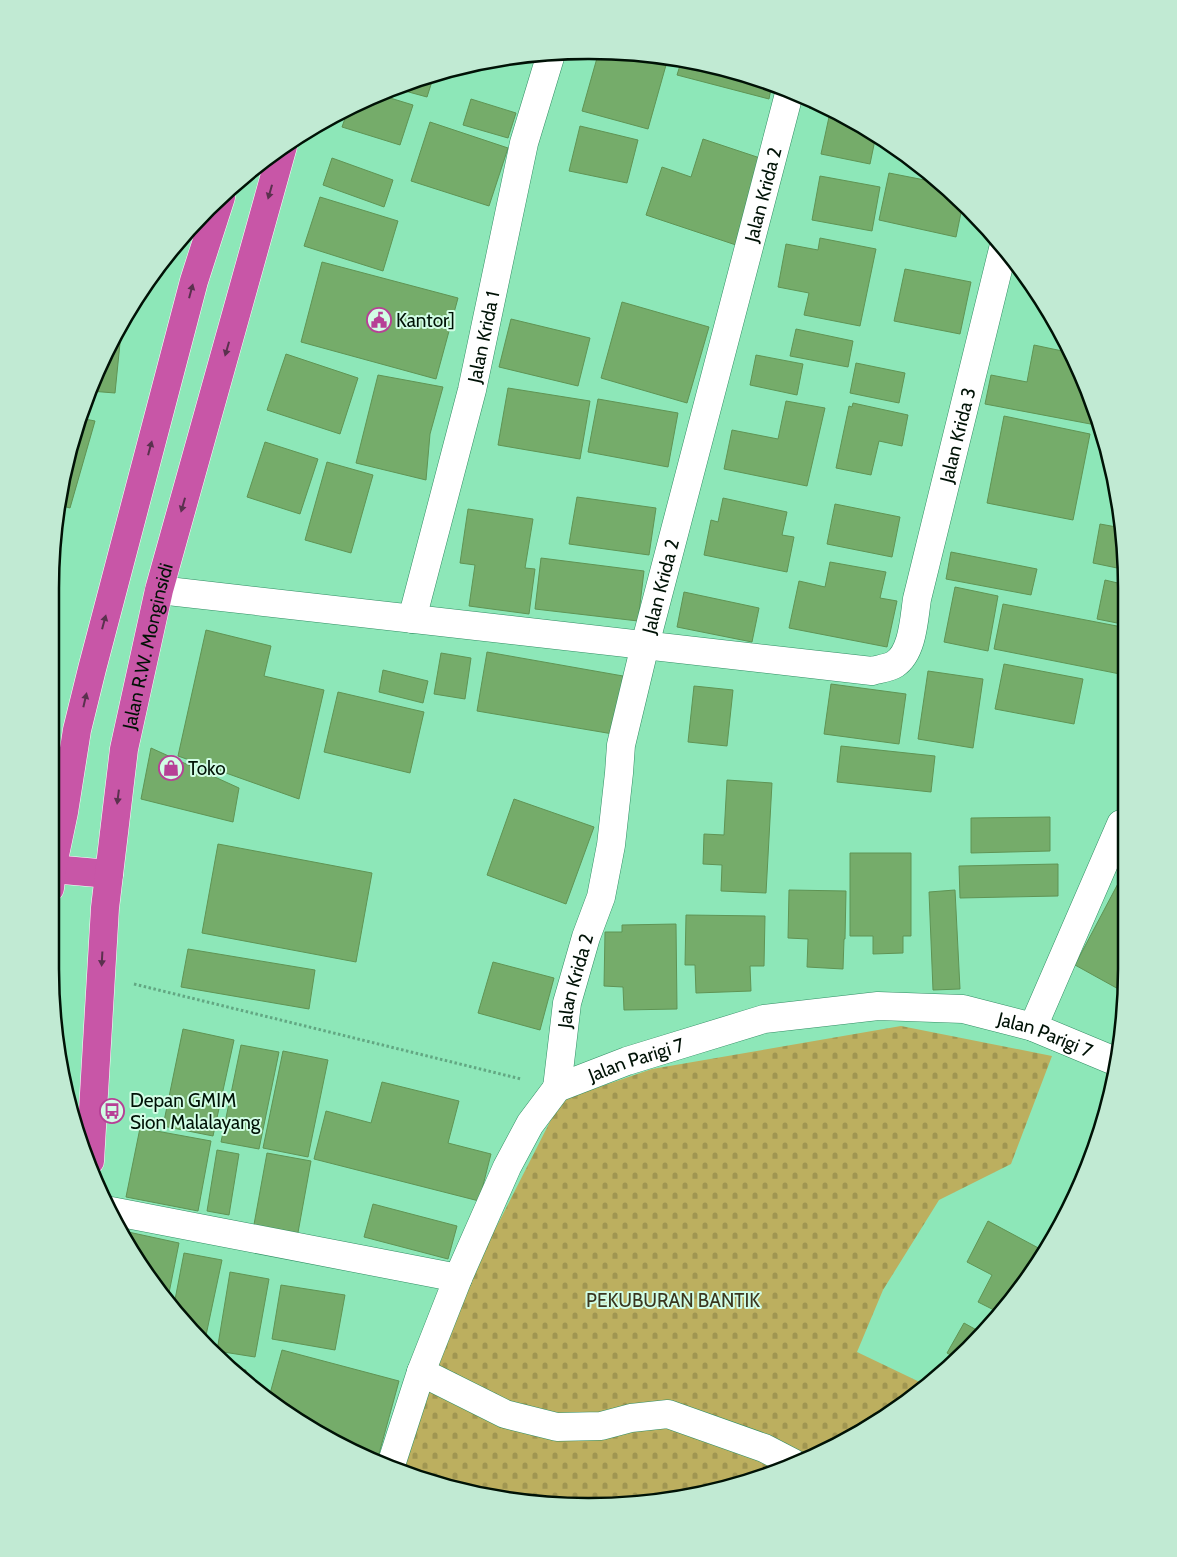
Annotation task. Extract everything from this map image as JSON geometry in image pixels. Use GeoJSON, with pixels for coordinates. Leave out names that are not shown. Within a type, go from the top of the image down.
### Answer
{"type":"FeatureCollection","features":[{"type":"Feature","properties":{"kind":"highway","name":"Jalan R.W. Monginsidi"},"geometry":{"type":"LineString","coordinates":[[91,1149],[105,908],[124,749],[159,590],[281,157]]}},
{"type":"Feature","properties":{"kind":"highway"},"geometry":{"type":"LineString","coordinates":[[59,838],[77,730],[92,669],[194,281],[216,212]]}},
{"type":"Feature","properties":{"kind":"highway"},"geometry":{"type":"LineString","coordinates":[[59,878],[109,874]]}},
{"type":"Feature","properties":{"kind":"street","name":"Jalan Krida 1"},"geometry":{"type":"LineString","coordinates":[[412,620],[472,390],[524,144],[549,60]]}},
{"type":"Feature","properties":{"kind":"street","name":"Jalan Krida 2"},"geometry":{"type":"LineString","coordinates":[[557,1088],[567,1003],[586,937],[601,897],[611,845],[620,773],[621,745],[645,645],[788,98]]}},
{"type":"Feature","properties":{"kind":"street","name":"Jalan Krida 3"},"geometry":{"type":"LineString","coordinates":[[159,590],[872,671],[893,665],[902,658],[908,646],[917,598],[1001,256]]}},
{"type":"Feature","properties":{"kind":"street"},"geometry":{"type":"LineString","coordinates":[[1033,1027],[1118,831]]}},
{"type":"Feature","properties":{"kind":"street","name":"Jalan Parigi 7"},"geometry":{"type":"LineString","coordinates":[[557,1088],[627,1061],[764,1019],[878,1006],[963,1009],[1033,1027],[1110,1059]]}},
{"type":"Feature","properties":{"kind":"street"},"geometry":{"type":"LineString","coordinates":[[392,1460],[421,1372],[458,1278],[507,1167],[530,1124],[557,1088]]}},
{"type":"Feature","properties":{"kind":"street"},"geometry":{"type":"LineString","coordinates":[[119,1213],[458,1278]]}},
{"type":"Feature","properties":{"kind":"street"},"geometry":{"type":"LineString","coordinates":[[421,1372],[505,1414],[558,1427],[601,1426],[631,1418],[668,1414],[764,1448],[787,1460]]}},
{"type":"Feature","properties":{"kind":"path"},"geometry":{"type":"LineString","coordinates":[[102,976],[557,1088]]}},
{"type":"Feature","properties":{"kind":"green space","name":"PEKUBURAN BANTIK"},"geometry":{"type":"Polygon","coordinates":[[[901,1026],[1052,1056],[1011,1164],[939,1200],[883,1290],[857,1352],[920,1382],[883,1409],[823,1444],[791,1458],[726,1480],[658,1494],[588,1498],[519,1494],[451,1480],[399,1463],[433,1346],[561,1100],[652,1069],[901,1026]]]}},
{"type":"Feature","properties":{"kind":"building"},"geometry":{"type":"Polygon","coordinates":[[[597,59],[666,64],[648,129],[582,111],[597,59]]]}},
{"type":"Feature","properties":{"kind":"building"},"geometry":{"type":"Polygon","coordinates":[[[680,67],[726,77],[771,91],[769,99],[677,75],[680,67]]]}},
{"type":"Feature","properties":{"kind":"building"},"geometry":{"type":"Polygon","coordinates":[[[431,83],[427,97],[406,91],[431,83]]]}},
{"type":"Feature","properties":{"kind":"building"},"geometry":{"type":"Polygon","coordinates":[[[389,98],[413,105],[400,145],[342,127],[345,118],[389,98]]]}},
{"type":"Feature","properties":{"kind":"building"},"geometry":{"type":"Polygon","coordinates":[[[471,99],[516,113],[508,138],[463,125],[471,99]]]}},
{"type":"Feature","properties":{"kind":"building"},"geometry":{"type":"Polygon","coordinates":[[[829,117],[874,143],[870,164],[821,154],[829,117]]]}},
{"type":"Feature","properties":{"kind":"building"},"geometry":{"type":"Polygon","coordinates":[[[430,122],[508,148],[489,206],[411,181],[430,122]]]}},
{"type":"Feature","properties":{"kind":"building"},"geometry":{"type":"Polygon","coordinates":[[[580,126],[638,140],[627,183],[569,171],[580,126]]]}},
{"type":"Feature","properties":{"kind":"building"},"geometry":{"type":"Polygon","coordinates":[[[703,139],[763,159],[739,246],[646,215],[662,167],[691,177],[703,139]]]}},
{"type":"Feature","properties":{"kind":"building"},"geometry":{"type":"Polygon","coordinates":[[[332,158],[393,180],[384,207],[323,185],[332,158]]]}},
{"type":"Feature","properties":{"kind":"building"},"geometry":{"type":"Polygon","coordinates":[[[889,173],[926,180],[961,212],[956,237],[879,220],[889,173]]]}},
{"type":"Feature","properties":{"kind":"building"},"geometry":{"type":"Polygon","coordinates":[[[820,176],[880,187],[872,231],[812,220],[820,176]]]}},
{"type":"Feature","properties":{"kind":"building"},"geometry":{"type":"Polygon","coordinates":[[[320,197],[398,221],[383,271],[304,246],[320,197]]]}},
{"type":"Feature","properties":{"kind":"building"},"geometry":{"type":"Polygon","coordinates":[[[820,238],[876,249],[860,326],[804,315],[809,293],[778,287],[786,244],[818,250],[820,238]]]}},
{"type":"Feature","properties":{"kind":"building","name":"Kantor]"},"geometry":{"type":"Polygon","coordinates":[[[322,262],[458,298],[436,379],[301,342],[322,262]]]}},
{"type":"Feature","properties":{"kind":"building"},"geometry":{"type":"Polygon","coordinates":[[[905,269],[971,282],[960,334],[894,321],[905,269]]]}},
{"type":"Feature","properties":{"kind":"building"},"geometry":{"type":"Polygon","coordinates":[[[622,302],[709,327],[687,403],[601,378],[622,302]]]}},
{"type":"Feature","properties":{"kind":"building"},"geometry":{"type":"Polygon","coordinates":[[[511,319],[590,338],[578,386],[499,367],[511,319]]]}},
{"type":"Feature","properties":{"kind":"building"},"geometry":{"type":"Polygon","coordinates":[[[796,329],[853,341],[848,367],[790,356],[796,329]]]}},
{"type":"Feature","properties":{"kind":"building"},"geometry":{"type":"Polygon","coordinates":[[[120,341],[115,393],[97,392],[120,341]]]}},
{"type":"Feature","properties":{"kind":"building"},"geometry":{"type":"Polygon","coordinates":[[[1034,345],[1062,351],[1092,424],[985,404],[991,375],[1027,382],[1034,345]]]}},
{"type":"Feature","properties":{"kind":"building"},"geometry":{"type":"Polygon","coordinates":[[[286,354],[358,378],[340,434],[267,410],[286,354]]]}},
{"type":"Feature","properties":{"kind":"building"},"geometry":{"type":"Polygon","coordinates":[[[756,355],[803,364],[797,395],[750,385],[756,355]]]}},
{"type":"Feature","properties":{"kind":"building"},"geometry":{"type":"Polygon","coordinates":[[[856,363],[905,373],[899,403],[850,393],[856,363]]]}},
{"type":"Feature","properties":{"kind":"building"},"geometry":{"type":"Polygon","coordinates":[[[378,375],[443,387],[430,434],[426,480],[356,463],[378,375]]]}},
{"type":"Feature","properties":{"kind":"building"},"geometry":{"type":"Polygon","coordinates":[[[508,388],[590,401],[580,459],[498,445],[508,388]]]}},
{"type":"Feature","properties":{"kind":"building"},"geometry":{"type":"Polygon","coordinates":[[[598,399],[678,413],[668,467],[588,452],[598,399]]]}},
{"type":"Feature","properties":{"kind":"building"},"geometry":{"type":"Polygon","coordinates":[[[786,401],[825,408],[807,486],[724,469],[732,430],[778,439],[786,401]]]}},
{"type":"Feature","properties":{"kind":"building"},"geometry":{"type":"Polygon","coordinates":[[[853,403],[908,415],[902,446],[879,441],[871,475],[836,468],[849,406],[852,407],[853,403]]]}},
{"type":"Feature","properties":{"kind":"building"},"geometry":{"type":"Polygon","coordinates":[[[1004,416],[1090,434],[1073,520],[987,503],[1004,416]]]}},
{"type":"Feature","properties":{"kind":"building"},"geometry":{"type":"Polygon","coordinates":[[[87,419],[95,421],[70,508],[65,507],[77,451],[87,419]]]}},
{"type":"Feature","properties":{"kind":"building"},"geometry":{"type":"Polygon","coordinates":[[[265,442],[318,459],[300,514],[247,497],[265,442]]]}},
{"type":"Feature","properties":{"kind":"building"},"geometry":{"type":"Polygon","coordinates":[[[327,462],[373,475],[351,553],[305,540],[327,462]]]}},
{"type":"Feature","properties":{"kind":"building"},"geometry":{"type":"Polygon","coordinates":[[[577,497],[656,508],[649,555],[569,544],[577,497]]]}},
{"type":"Feature","properties":{"kind":"building"},"geometry":{"type":"Polygon","coordinates":[[[723,498],[787,512],[782,535],[794,537],[787,572],[704,555],[711,520],[718,522],[723,498]]]}},
{"type":"Feature","properties":{"kind":"building"},"geometry":{"type":"Polygon","coordinates":[[[835,504],[900,517],[892,557],[827,544],[835,504]]]}},
{"type":"Feature","properties":{"kind":"building"},"geometry":{"type":"Polygon","coordinates":[[[468,509],[533,519],[525,568],[535,569],[529,614],[469,606],[475,565],[460,563],[468,509]]]}},
{"type":"Feature","properties":{"kind":"building"},"geometry":{"type":"Polygon","coordinates":[[[1100,524],[1115,527],[1117,568],[1093,563],[1100,524]]]}},
{"type":"Feature","properties":{"kind":"building"},"geometry":{"type":"Polygon","coordinates":[[[951,552],[1037,569],[1031,595],[946,579],[951,552]]]}},
{"type":"Feature","properties":{"kind":"building"},"geometry":{"type":"Polygon","coordinates":[[[541,558],[644,571],[638,621],[535,609],[541,558]]]}},
{"type":"Feature","properties":{"kind":"building"},"geometry":{"type":"Polygon","coordinates":[[[830,562],[886,572],[880,598],[897,601],[887,647],[789,628],[799,581],[825,587],[830,562]]]}},
{"type":"Feature","properties":{"kind":"building"},"geometry":{"type":"Polygon","coordinates":[[[1105,580],[1118,583],[1118,623],[1097,619],[1105,580]]]}},
{"type":"Feature","properties":{"kind":"building"},"geometry":{"type":"Polygon","coordinates":[[[955,587],[998,596],[988,651],[944,642],[955,587]]]}},
{"type":"Feature","properties":{"kind":"building"},"geometry":{"type":"Polygon","coordinates":[[[684,592],[759,608],[752,642],[677,627],[684,592]]]}},
{"type":"Feature","properties":{"kind":"building"},"geometry":{"type":"Polygon","coordinates":[[[1003,604],[1118,626],[1118,674],[994,649],[1003,604]]]}},
{"type":"Feature","properties":{"kind":"building"},"geometry":{"type":"Polygon","coordinates":[[[206,630],[271,646],[264,676],[324,690],[299,799],[178,756],[206,630]]]}},
{"type":"Feature","properties":{"kind":"building"},"geometry":{"type":"Polygon","coordinates":[[[487,652],[623,676],[613,734],[477,711],[487,652]]]}},
{"type":"Feature","properties":{"kind":"building"},"geometry":{"type":"Polygon","coordinates":[[[441,653],[471,658],[465,699],[434,694],[441,653]]]}},
{"type":"Feature","properties":{"kind":"building"},"geometry":{"type":"Polygon","coordinates":[[[1004,664],[1083,679],[1074,724],[995,709],[1004,664]]]}},
{"type":"Feature","properties":{"kind":"building"},"geometry":{"type":"Polygon","coordinates":[[[383,670],[428,681],[423,703],[379,692],[383,670]]]}},
{"type":"Feature","properties":{"kind":"building"},"geometry":{"type":"Polygon","coordinates":[[[928,671],[983,679],[973,748],[918,739],[928,671]]]}},
{"type":"Feature","properties":{"kind":"building"},"geometry":{"type":"Polygon","coordinates":[[[831,684],[906,694],[899,744],[824,734],[831,684]]]}},
{"type":"Feature","properties":{"kind":"building"},"geometry":{"type":"Polygon","coordinates":[[[694,686],[733,690],[727,746],[688,742],[694,686]]]}},
{"type":"Feature","properties":{"kind":"building"},"geometry":{"type":"Polygon","coordinates":[[[338,692],[424,712],[410,773],[324,752],[338,692]]]}},
{"type":"Feature","properties":{"kind":"building"},"geometry":{"type":"Polygon","coordinates":[[[841,746],[935,756],[931,792],[837,782],[841,746]]]}},
{"type":"Feature","properties":{"kind":"building","name":"Toko"},"geometry":{"type":"Polygon","coordinates":[[[151,748],[239,788],[233,822],[141,799],[151,748]]]}},
{"type":"Feature","properties":{"kind":"building"},"geometry":{"type":"Polygon","coordinates":[[[727,780],[772,783],[766,893],[721,891],[722,865],[703,864],[704,834],[724,835],[727,780]]]}},
{"type":"Feature","properties":{"kind":"building"},"geometry":{"type":"Polygon","coordinates":[[[514,799],[594,827],[566,904],[487,875],[514,799]]]}},
{"type":"Feature","properties":{"kind":"building"},"geometry":{"type":"Polygon","coordinates":[[[1050,817],[1050,851],[971,853],[971,818],[1050,817]]]}},
{"type":"Feature","properties":{"kind":"building"},"geometry":{"type":"Polygon","coordinates":[[[218,844],[372,873],[356,962],[202,933],[218,844]]]}},
{"type":"Feature","properties":{"kind":"building"},"geometry":{"type":"Polygon","coordinates":[[[850,853],[911,853],[911,936],[903,936],[903,953],[873,954],[873,936],[850,936],[850,853]]]}},
{"type":"Feature","properties":{"kind":"building"},"geometry":{"type":"Polygon","coordinates":[[[1058,864],[1058,896],[960,898],[959,866],[1058,864]]]}},
{"type":"Feature","properties":{"kind":"building"},"geometry":{"type":"Polygon","coordinates":[[[1118,884],[1117,988],[1075,965],[1118,884]]]}},
{"type":"Feature","properties":{"kind":"building"},"geometry":{"type":"Polygon","coordinates":[[[789,890],[846,891],[843,969],[807,967],[808,939],[788,938],[789,890]]]}},
{"type":"Feature","properties":{"kind":"building"},"geometry":{"type":"Polygon","coordinates":[[[955,890],[960,989],[933,990],[929,892],[955,890]]]}},
{"type":"Feature","properties":{"kind":"building"},"geometry":{"type":"Polygon","coordinates":[[[686,915],[765,916],[764,966],[750,966],[751,991],[696,993],[695,965],[685,965],[686,915]]]}},
{"type":"Feature","properties":{"kind":"building"},"geometry":{"type":"Polygon","coordinates":[[[676,924],[677,1009],[624,1010],[623,987],[604,986],[605,932],[622,932],[622,925],[676,924]]]}},
{"type":"Feature","properties":{"kind":"building"},"geometry":{"type":"Polygon","coordinates":[[[188,949],[315,970],[309,1009],[181,987],[188,949]]]}},
{"type":"Feature","properties":{"kind":"building"},"geometry":{"type":"Polygon","coordinates":[[[493,962],[554,978],[540,1030],[478,1013],[493,962]]]}},
{"type":"Feature","properties":{"kind":"building"},"geometry":{"type":"Polygon","coordinates":[[[183,1029],[234,1040],[213,1136],[163,1126],[183,1029]]]}},
{"type":"Feature","properties":{"kind":"building"},"geometry":{"type":"Polygon","coordinates":[[[241,1045],[279,1052],[259,1149],[221,1142],[241,1045]]]}},
{"type":"Feature","properties":{"kind":"building"},"geometry":{"type":"Polygon","coordinates":[[[283,1051],[328,1060],[308,1157],[263,1148],[283,1051]]]}},
{"type":"Feature","properties":{"kind":"building"},"geometry":{"type":"Polygon","coordinates":[[[382,1082],[459,1101],[448,1143],[491,1154],[479,1201],[314,1159],[326,1111],[371,1123],[382,1082]]]}},
{"type":"Feature","properties":{"kind":"building"},"geometry":{"type":"Polygon","coordinates":[[[140,1128],[211,1141],[198,1211],[126,1197],[140,1128]]]}},
{"type":"Feature","properties":{"kind":"building"},"geometry":{"type":"Polygon","coordinates":[[[217,1150],[239,1154],[229,1215],[207,1211],[217,1150]]]}},
{"type":"Feature","properties":{"kind":"building"},"geometry":{"type":"Polygon","coordinates":[[[267,1153],[311,1161],[297,1238],[253,1230],[267,1153]]]}},
{"type":"Feature","properties":{"kind":"building"},"geometry":{"type":"Polygon","coordinates":[[[373,1204],[457,1226],[448,1259],[364,1237],[373,1204]]]}},
{"type":"Feature","properties":{"kind":"building"},"geometry":{"type":"Polygon","coordinates":[[[988,1221],[1038,1248],[994,1310],[978,1302],[992,1275],[967,1262],[988,1221]]]}},
{"type":"Feature","properties":{"kind":"building"},"geometry":{"type":"Polygon","coordinates":[[[130,1232],[179,1243],[169,1292],[148,1263],[130,1232]]]}},
{"type":"Feature","properties":{"kind":"building"},"geometry":{"type":"Polygon","coordinates":[[[184,1253],[222,1260],[206,1335],[175,1300],[184,1253]]]}},
{"type":"Feature","properties":{"kind":"building"},"geometry":{"type":"Polygon","coordinates":[[[230,1272],[269,1279],[255,1357],[223,1352],[218,1347],[230,1272]]]}},
{"type":"Feature","properties":{"kind":"building"},"geometry":{"type":"Polygon","coordinates":[[[281,1285],[345,1295],[335,1350],[272,1339],[281,1285]]]}},
{"type":"Feature","properties":{"kind":"building"},"geometry":{"type":"Polygon","coordinates":[[[964,1323],[976,1330],[951,1355],[947,1353],[964,1323]]]}},
{"type":"Feature","properties":{"kind":"building"},"geometry":{"type":"Polygon","coordinates":[[[282,1350],[399,1381],[379,1455],[354,1444],[324,1427],[270,1392],[282,1350]]]}},
{"type":"Feature","properties":{"kind":"place","name":"Kantor]"},"geometry":{"type":"Point","coordinates":[379,320]}},
{"type":"Feature","properties":{"kind":"place","name":"Toko"},"geometry":{"type":"Point","coordinates":[171,768]}},
{"type":"Feature","properties":{"kind":"place","name":"Depan GMIM Sion Malalayang"},"geometry":{"type":"Point","coordinates":[112,1111]}}]}
